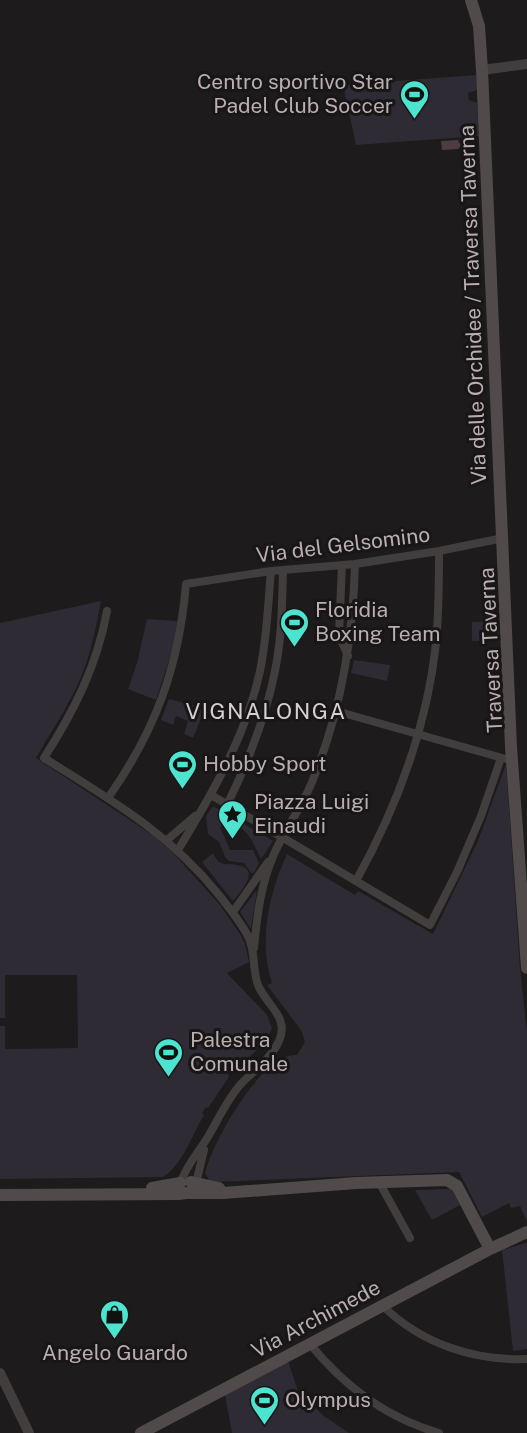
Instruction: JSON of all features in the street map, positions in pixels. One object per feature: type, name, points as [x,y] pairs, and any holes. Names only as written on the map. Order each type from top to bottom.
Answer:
[{"type":"main road","name":"Via delle Orchidee / Traversa Taverna","points":[[471,0],[478,26],[482,70],[503,538],[507,759]]},
{"type":"main road","points":[[507,759],[527,968]]},
{"type":"main road","points":[[187,1185],[203,1194],[379,1182],[447,1180],[454,1183],[490,1249]]},
{"type":"main road","points":[[0,1195],[178,1194],[187,1185]]},
{"type":"main road","points":[[0,1188],[158,1188],[187,1185],[256,1190]]},
{"type":"main road","points":[[510,1240],[527,1232]]},
{"type":"main road","points":[[510,1240],[527,1237]]},
{"type":"main road","name":"Via Archimede","points":[[141,1433],[510,1240]]},
{"type":"street","points":[[482,70],[527,64]]},
{"type":"street","name":"Via del Gelsomino","points":[[108,798],[144,742],[169,681],[183,617],[186,584],[270,571],[355,564],[440,551],[503,538]]},
{"type":"street","points":[[356,881],[392,810],[418,734],[429,689],[435,644],[440,551]]},
{"type":"street","points":[[232,912],[273,855],[302,806],[312,783],[336,711],[348,657],[355,564]]},
{"type":"street","points":[[342,565],[339,635],[348,657]]},
{"type":"street","points":[[227,805],[261,722],[275,671],[282,617],[283,570]]},
{"type":"street","points":[[178,849],[211,795],[246,716],[260,672],[270,571]]},
{"type":"street","points":[[107,611],[96,658],[84,688],[70,717],[44,758],[108,798],[178,849],[204,877],[243,926],[254,951]]},
{"type":"street","points":[[264,641],[279,644]]},
{"type":"street","points":[[211,795],[430,925],[458,872],[507,759],[336,711]]},
{"type":"street","points":[[246,716],[261,722]]},
{"type":"street","points":[[167,840],[202,810]]},
{"type":"street","points":[[187,1185],[209,1136],[232,1096],[272,1053],[283,1028],[281,1019],[258,984],[254,951],[260,899],[273,855]]},
{"type":"street","points":[[187,1185],[199,1170],[209,1136]]},
{"type":"street","points":[[379,1182],[410,1238]]},
{"type":"street","points":[[383,1306],[415,1331],[446,1347],[495,1359],[527,1359]]},
{"type":"street","points":[[310,1344],[345,1381],[372,1402],[402,1419],[439,1433]]},
{"type":"street","points":[[0,1373],[5,1394],[29,1433]]},
{"type":"shaded area","name":"Centro sportivo Star Padel Club Soccer","points":[[476,75],[477,90],[468,93],[469,100],[477,103],[479,136],[356,145],[343,85]]},
{"type":"shaded area","points":[[458,140],[461,146],[458,149],[442,150],[441,141]]},
{"type":"shaded area","points":[[101,601],[81,677],[36,758],[155,837],[174,854],[220,905],[240,934],[249,962],[227,973],[267,1015],[272,1028],[265,1042],[236,1070],[228,1074],[229,1077],[208,1108],[206,1107],[202,1113],[204,1115],[182,1157],[163,1177],[0,1179],[0,1026],[5,1026],[5,1049],[78,1048],[77,975],[5,975],[5,1018],[0,1018],[0,623]]},
{"type":"shaded area","points":[[147,619],[178,621],[174,645],[156,700],[128,689],[137,663]]},
{"type":"shaded area","points":[[498,621],[499,640],[472,641],[472,622]]},
{"type":"shaded area","points":[[354,660],[390,665],[387,681],[351,673]]},
{"type":"shaded area","points":[[169,699],[205,708],[193,738],[184,734],[188,721],[176,716],[173,725],[161,720]]},
{"type":"shaded area","points":[[506,764],[520,968],[527,1032],[527,1222],[520,1206],[511,1208],[509,1203],[482,1217],[459,1172],[214,1182],[209,1180],[205,1173],[217,1141],[240,1102],[269,1068],[283,1058],[297,1055],[305,1042],[301,1030],[267,985],[272,983],[266,951],[268,918],[275,885],[287,854],[355,895],[358,891],[433,934],[478,841]]},
{"type":"shaded area","points":[[213,806],[273,841],[261,859],[251,839],[242,828],[229,825],[220,827],[230,850],[253,850],[259,863],[254,873],[251,873],[244,863],[229,861],[219,842],[208,834],[206,816]]},
{"type":"shaded area","points":[[213,853],[220,863],[244,867],[248,871],[247,881],[233,901],[202,862]]},
{"type":"shaded area","points":[[257,890],[251,929],[240,912]]},
{"type":"shaded area","points":[[452,1189],[460,1205],[432,1220],[415,1190]]},
{"type":"shaded area","points":[[527,1243],[527,1349],[513,1351],[502,1250]]},
{"type":"shaded area","points":[[288,1361],[298,1391],[324,1416],[349,1433],[232,1433],[225,1395]]},
{"type":"place","name":"Centro sportivo Star Padel Club Soccer","points":[[414,120]]},
{"type":"place","name":"Floridia Boxing Team","points":[[294,648]]},
{"type":"place","name":"Hobby Sport","points":[[182,790]]},
{"type":"place","name":"Piazza Luigi Einaudi","points":[[233,840]]},
{"type":"place","name":"Palestra Comunale","points":[[169,1078]]},
{"type":"place","name":"Angelo Guardo","points":[[115,1340]]},
{"type":"place","name":"Olympus","points":[[264,1426]]},
{"type":"district","name":"VIGNALONGA","points":[[266,711]]}]
